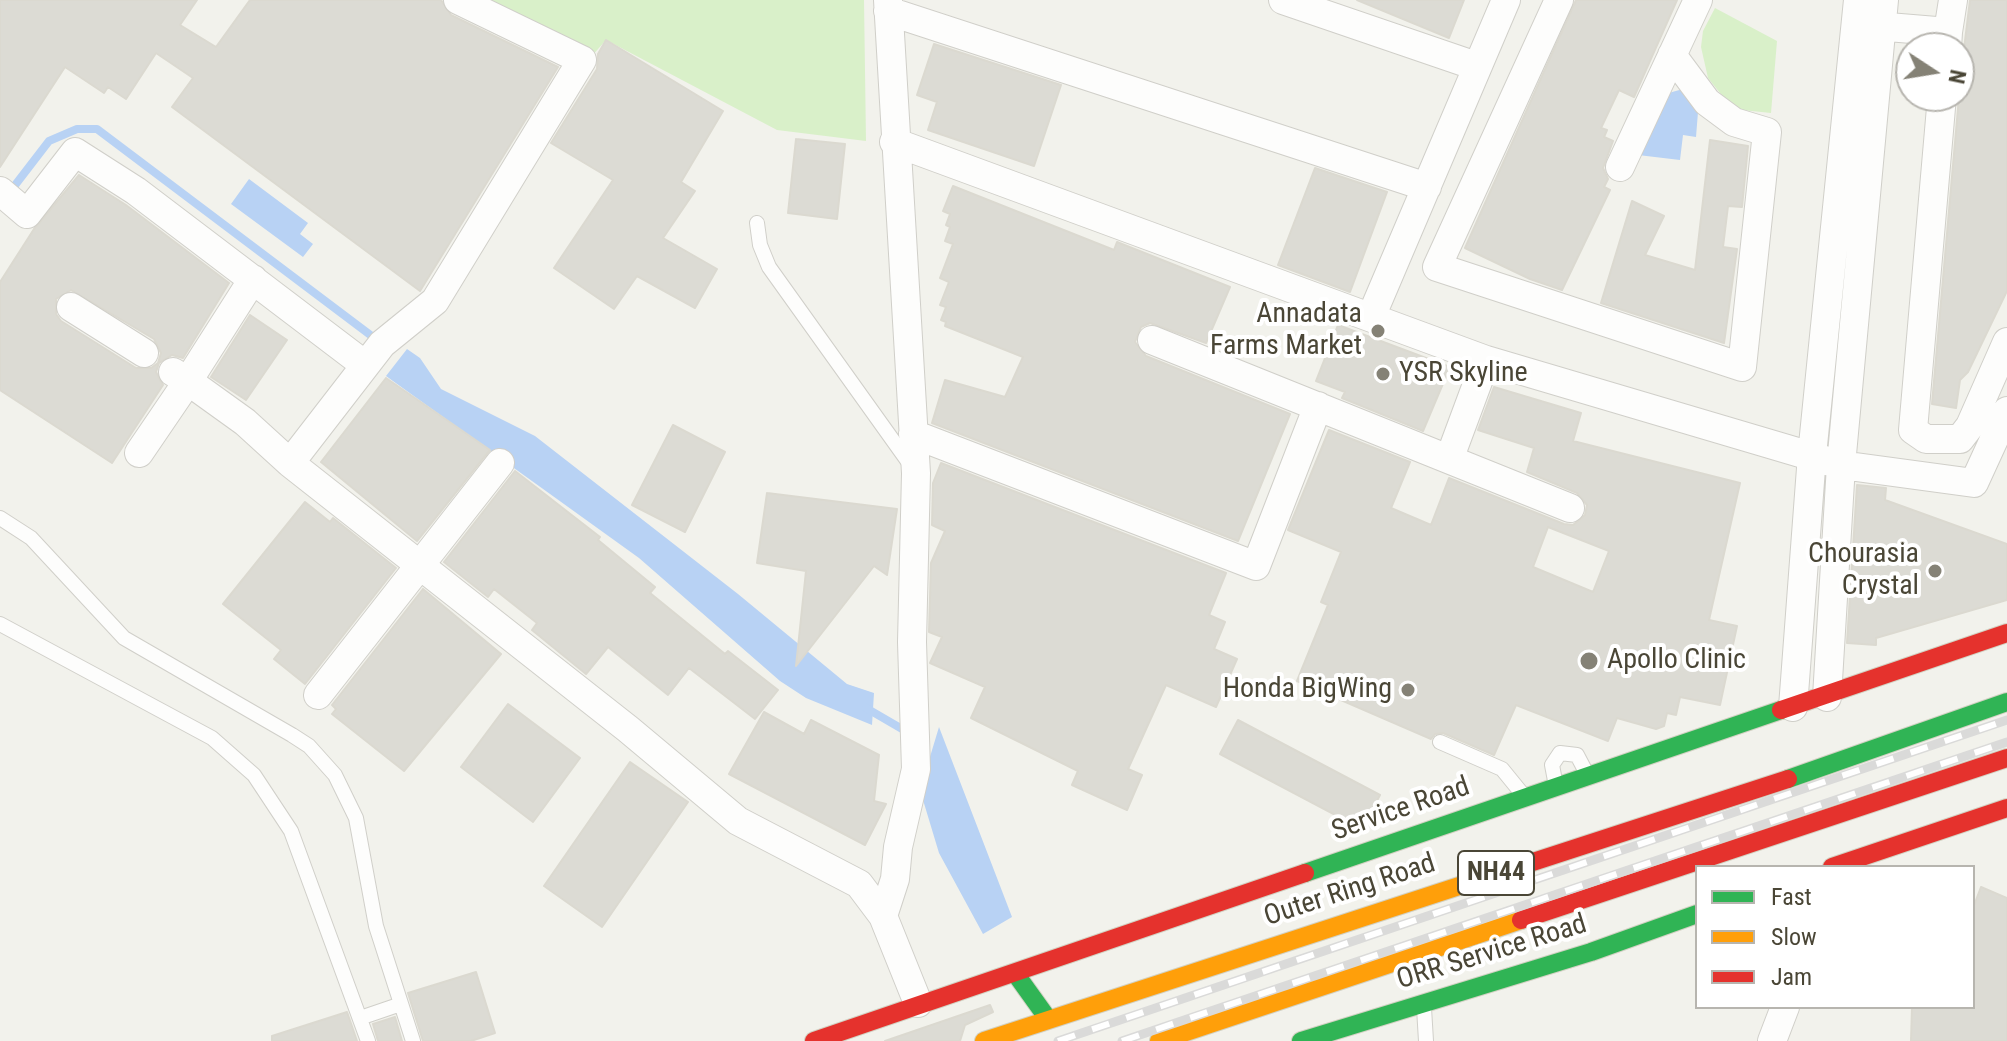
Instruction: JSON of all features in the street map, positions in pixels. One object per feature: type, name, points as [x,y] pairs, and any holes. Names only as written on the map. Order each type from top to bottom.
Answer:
[{"type":"main road","name":"Service Road","points":[[814,1041],[2007,633]]},
{"type":"main road","name":"Outer Ring Road","points":[[984,1041],[1824,767],[2007,702]]},
{"type":"main road","name":"NH44","points":[[1159,1041],[2007,758]]},
{"type":"main road","points":[[1838,865],[2007,808]]},
{"type":"main road","name":"ORR Service Road","points":[[1301,1041],[1591,952],[1695,915]]},
{"type":"main road","points":[[1015,973],[1048,1019]]},
{"type":"street","points":[[290,463],[373,355],[435,301],[582,60],[458,0]]},
{"type":"street","points":[[1283,0],[1476,66]]},
{"type":"street","points":[[1371,317],[1506,0]]},
{"type":"street","points":[[1559,0],[1437,267],[1742,367],[1767,132],[1734,122],[1707,102],[1672,55]]},
{"type":"street","points":[[1620,167],[1698,0]]},
{"type":"street","points":[[1948,32],[1953,0]]},
{"type":"street","points":[[883,916],[895,879],[898,847],[916,769],[912,642],[916,473],[888,5],[1427,187]]},
{"type":"street","points":[[1870,13],[1924,32]]},
{"type":"street","points":[[1793,707],[1812,455],[1870,13]]},
{"type":"street","points":[[1827,697],[1870,13]]},
{"type":"street","points":[[1941,112],[1913,430],[1926,439],[1960,439],[1970,426],[2007,342]]},
{"type":"street","points":[[894,142],[1486,360],[1841,465],[1974,483],[2007,411]]},
{"type":"street","points":[[0,191],[27,214],[75,152],[136,191],[253,279],[373,355]]},
{"type":"street","points":[[139,453],[180,376],[253,279]]},
{"type":"street","points":[[71,307],[144,353]]},
{"type":"street","points":[[1152,340],[1450,457],[1570,508]]},
{"type":"street","points":[[1450,457],[1486,360]]},
{"type":"street","points":[[180,376],[245,422],[290,463],[421,564],[738,821],[859,884],[883,916],[918,1003]]},
{"type":"street","points":[[913,434],[1256,566],[1318,406]]},
{"type":"street","points":[[318,695],[500,463]]},
{"type":"street","points":[[1772,1041],[1784,1009]]},
{"type":"lane","points":[[757,223],[760,245],[769,267],[916,473]]},
{"type":"lane","points":[[0,518],[31,538],[114,629],[135,647],[292,735],[329,767],[348,796],[356,818],[370,900],[413,1041]]},
{"type":"lane","points":[[0,624],[188,724],[223,747],[254,775],[291,831],[368,1041]]},
{"type":"lane","points":[[1440,742],[1502,769],[1524,796]]},
{"type":"lane","points":[[1556,787],[1552,765],[1563,752],[1580,758],[1587,776]]},
{"type":"lane","points":[[360,1018],[401,1004]]},
{"type":"lane","points":[[1424,1004],[1426,1041]]},
{"type":"green space","points":[[467,0],[864,0],[866,141],[777,130],[606,40],[591,57]]},
{"type":"green space","points":[[1715,8],[1777,41],[1771,113],[1742,110],[1728,103],[1708,78],[1701,47],[1703,31]]},
{"type":"water","points":[[1683,89],[1698,112],[1696,137],[1683,135],[1680,160],[1638,155],[1665,94]]},
{"type":"water","points":[[249,179],[308,223],[300,234],[313,244],[303,257],[231,204]]},
{"type":"water","points":[[407,349],[420,358],[441,389],[535,436],[738,594],[847,684],[874,693],[872,725],[806,698],[780,681],[639,558],[386,376]]},
{"type":"water","points":[[939,727],[1012,917],[983,934],[939,853],[920,790]]},
{"type":"building","points":[[0,0],[197,0],[180,25],[216,47],[250,0],[441,0],[451,15],[558,67],[420,291],[172,107],[193,78],[156,53],[126,99],[108,87],[104,93],[65,67],[0,167]]},
{"type":"building","points":[[1357,0],[1464,0],[1449,38]]},
{"type":"building","points":[[1576,0],[1677,0],[1634,97],[1619,90],[1601,128],[1607,130],[1604,137],[1613,141],[1603,168],[1608,179],[1604,187],[1610,190],[1562,290],[1530,279],[1465,248]]},
{"type":"building","points":[[1970,0],[2007,0],[2007,291],[1968,372],[1960,380],[1956,408],[1932,404],[1958,112],[1975,112],[1975,32],[1966,32]]},
{"type":"building","points":[[606,40],[723,111],[681,182],[695,191],[663,238],[717,269],[695,308],[637,276],[614,309],[554,268],[613,180],[551,143],[597,69],[598,54]]},
{"type":"building","points":[[934,44],[1061,85],[1034,166],[928,130],[937,102],[917,95]]},
{"type":"building","points":[[796,139],[845,144],[837,219],[788,213]]},
{"type":"building","points":[[1710,140],[1748,146],[1742,207],[1728,206],[1723,247],[1737,249],[1724,343],[1601,303],[1632,201],[1664,216],[1645,255],[1695,270]]},
{"type":"building","points":[[1315,168],[1387,192],[1350,292],[1278,265]]},
{"type":"building","points":[[79,175],[126,205],[229,283],[183,358],[172,355],[159,363],[156,372],[163,385],[112,463],[0,390],[0,282],[34,229]],"holes":[[[71,290],[154,339],[161,353],[158,363],[151,368],[136,368],[61,321],[56,314],[56,299]]]},
{"type":"building","points":[[953,186],[1114,250],[1117,242],[1230,287],[1206,343],[1150,323],[1141,327],[1135,342],[1146,356],[1290,414],[1238,541],[932,423],[945,380],[1005,397],[1023,357],[945,326],[946,322],[941,320],[946,307],[940,305],[949,282],[940,278],[953,244],[945,241],[950,214],[943,211]]},
{"type":"building","points":[[250,315],[287,340],[246,400],[211,377]]},
{"type":"building","name":"YSR Skyline","points":[[1338,325],[1450,367],[1423,431],[1342,398],[1345,392],[1316,381]]},
{"type":"building","points":[[386,378],[490,450],[417,541],[321,462]]},
{"type":"building","points":[[1494,387],[1581,413],[1573,441],[1740,483],[1709,620],[1737,626],[1720,705],[1680,697],[1676,715],[1667,713],[1664,726],[1656,729],[1617,718],[1608,741],[1516,705],[1494,755],[1443,733],[1435,734],[1431,739],[1297,681],[1328,605],[1321,602],[1341,552],[1288,530],[1329,430],[1410,462],[1391,508],[1431,525],[1449,478],[1564,524],[1573,525],[1585,515],[1587,505],[1577,493],[1527,472],[1534,448],[1478,430]],"holes":[[[1548,527],[1609,551],[1593,592],[1533,567]]]},
{"type":"building","points":[[673,425],[725,452],[685,532],[632,505]]},
{"type":"building","points":[[941,463],[1226,573],[1209,615],[1225,622],[1214,649],[1237,659],[1216,707],[1166,685],[1128,769],[1142,775],[1127,810],[1072,785],[1078,771],[971,718],[985,687],[930,663],[942,637],[929,632],[931,563],[945,531],[932,525],[933,483]]},
{"type":"building","points":[[515,471],[600,537],[598,540],[655,587],[650,593],[725,654],[728,651],[778,690],[755,719],[689,668],[668,695],[608,647],[586,674],[532,630],[537,623],[494,589],[488,597],[444,562]]},
{"type":"building","points":[[1857,485],[1886,488],[1885,500],[2007,544],[2007,600],[1876,638],[1876,645],[1847,643]]},
{"type":"building","points":[[767,493],[897,509],[887,575],[874,566],[796,666],[806,571],[757,563]]},
{"type":"building","points":[[305,502],[330,522],[333,518],[396,568],[305,684],[274,659],[281,650],[223,604]]},
{"type":"building","points":[[423,589],[501,654],[404,771],[332,714],[336,709],[332,705]]},
{"type":"building","points":[[508,704],[580,758],[533,822],[461,767]]},
{"type":"building","points":[[764,712],[804,734],[811,720],[879,755],[874,801],[886,804],[865,845],[729,774]]},
{"type":"building","points":[[1238,720],[1380,795],[1362,829],[1220,754]]},
{"type":"building","points":[[630,762],[688,802],[602,927],[544,886]]},
{"type":"building","points":[[1981,887],[2007,898],[2007,1041],[1911,1041],[1912,1009],[1975,1009],[1975,903]]},
{"type":"building","points":[[476,972],[495,1033],[471,1041],[423,1041],[408,993]]},
{"type":"building","points":[[990,1005],[993,1012],[965,1025],[960,1041],[885,1041]]},
{"type":"building","points":[[347,1012],[357,1041],[272,1041],[272,1036]]},
{"type":"building","points":[[395,1017],[402,1041],[378,1041],[373,1024]]},
{"type":"waterway","points":[[9,193],[49,141],[77,129],[97,129],[377,340]]},
{"type":"waterway","points":[[866,708],[909,733]]},
{"type":"railway","points":[[1058,1041],[2007,720]]},
{"type":"railway","points":[[1122,1041],[2007,742]]},
{"type":"traffic: fast","points":[[1788,779],[2007,702]]},
{"type":"traffic: fast","points":[[1305,873],[1781,710]]},
{"type":"traffic: fast","points":[[1301,1041],[1591,952],[1695,915]]},
{"type":"traffic: fast","points":[[1015,973],[1048,1019]]},
{"type":"traffic: slow","points":[[984,1041],[1499,873]]},
{"type":"traffic: slow","points":[[1159,1041],[1521,920]]},
{"type":"traffic: jam","points":[[1781,710],[2007,633]]},
{"type":"traffic: jam","points":[[1521,920],[2007,758]]},
{"type":"traffic: jam","points":[[1499,873],[1788,779]]},
{"type":"traffic: jam","points":[[1838,865],[2007,808]]},
{"type":"traffic: jam","points":[[814,1041],[1305,873]]},
{"type":"place","name":"Annadata Farms Market","points":[[1378,331]]},
{"type":"place","name":"YSR Skyline","points":[[1383,374]]},
{"type":"place","name":"Chourasia Crystal","points":[[1935,571]]},
{"type":"place","name":"Apollo Clinic","points":[[1589,661]]},
{"type":"place","name":"Honda BigWing","points":[[1408,690]]}]
